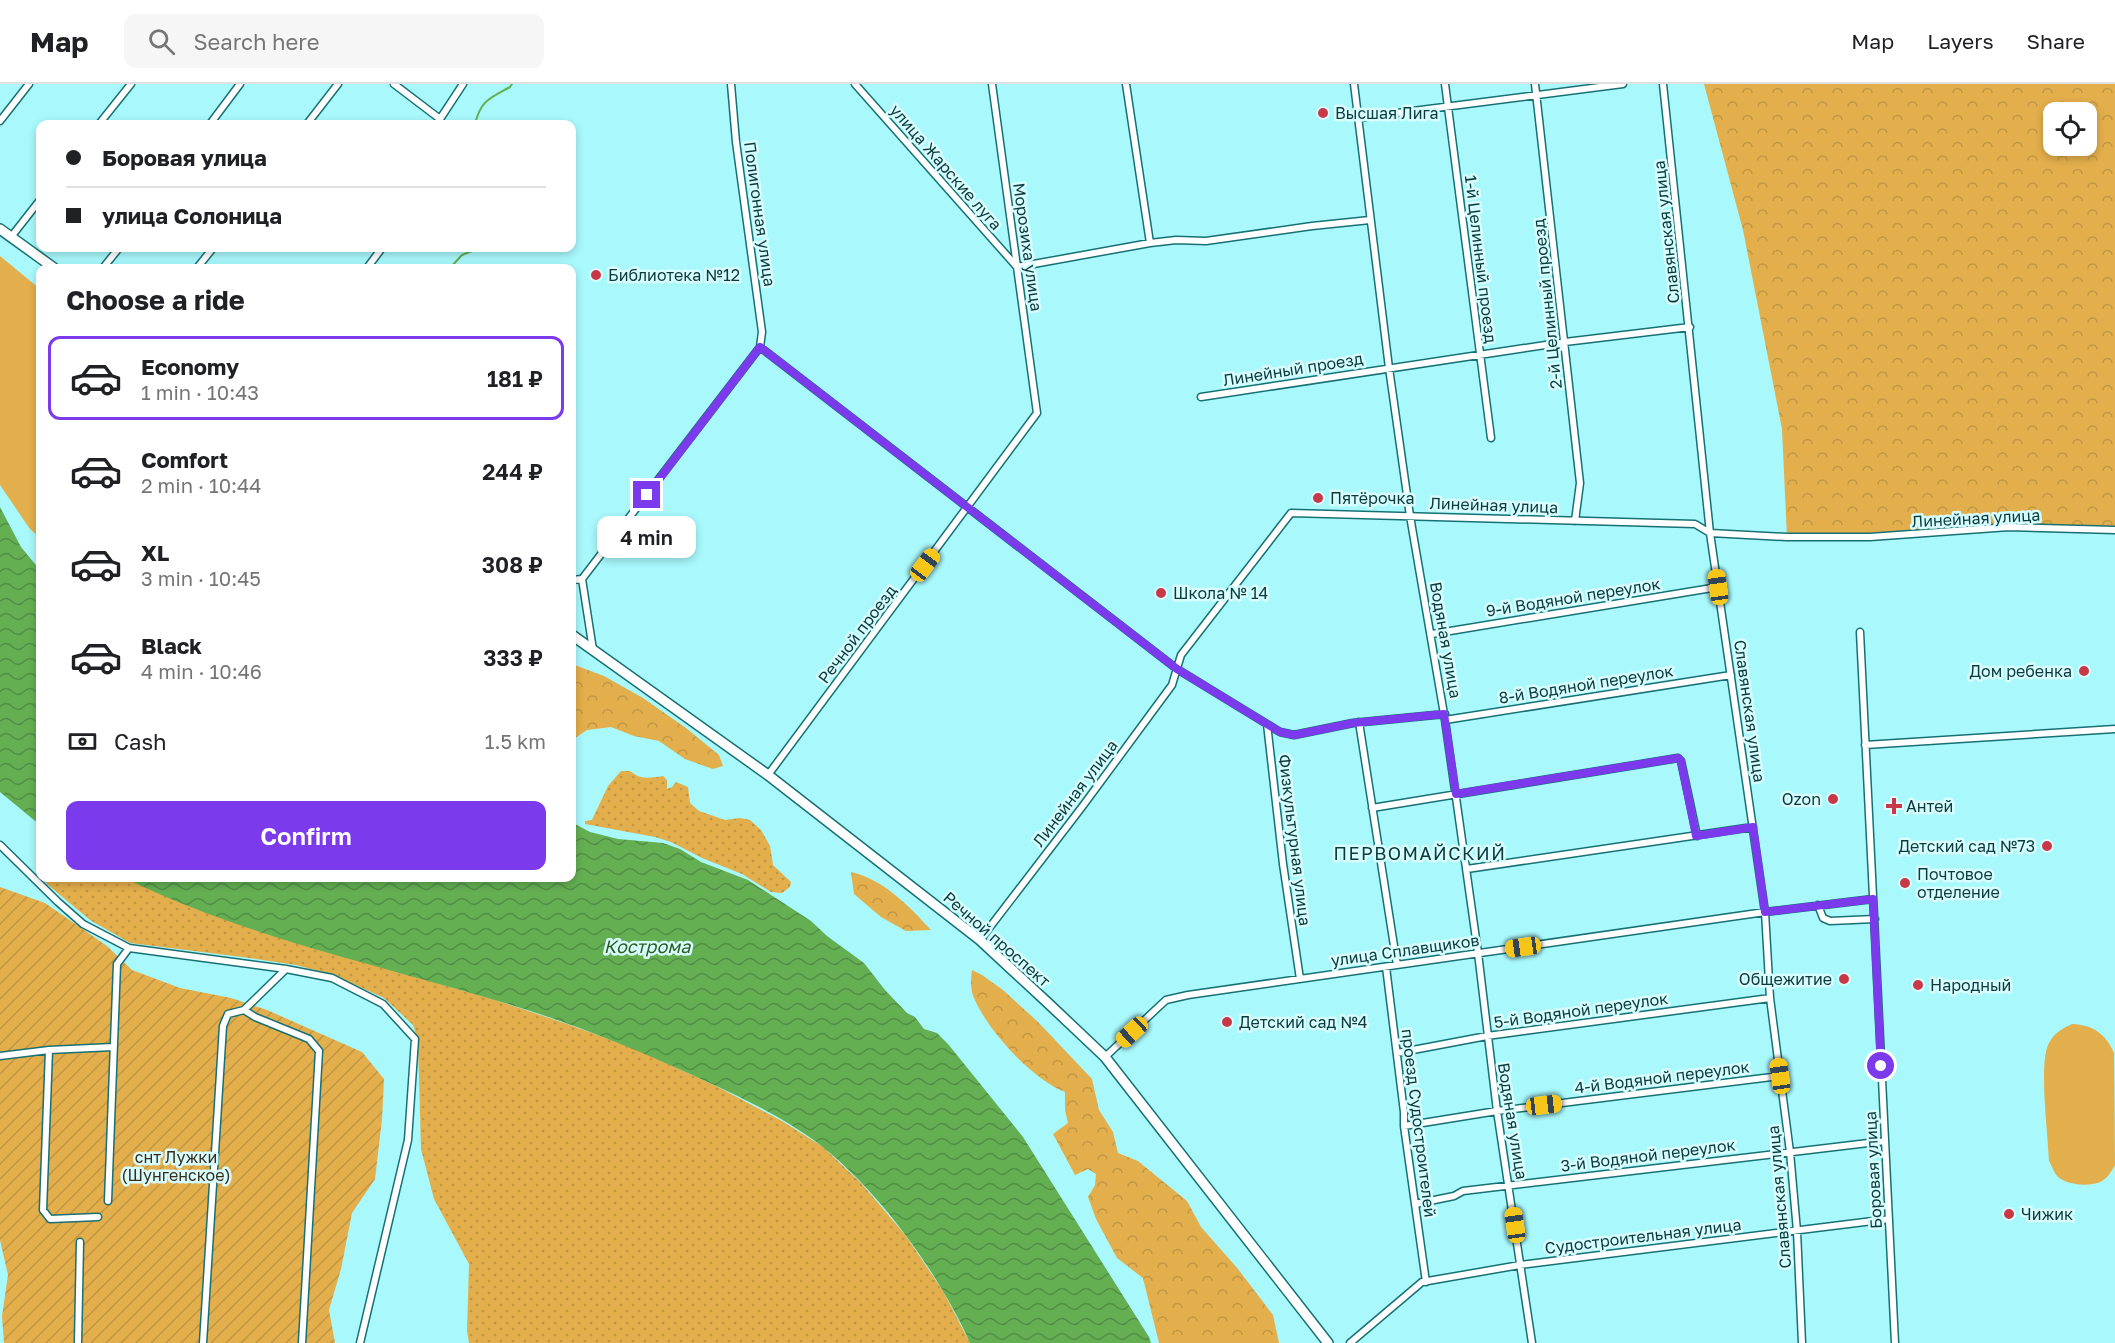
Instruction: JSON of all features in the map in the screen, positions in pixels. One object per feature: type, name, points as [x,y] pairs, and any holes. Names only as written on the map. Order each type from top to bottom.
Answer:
[{"type":"street","points":[[0,121],[29,84]]},
{"type":"street","points":[[102,120],[131,84]]},
{"type":"street","points":[[213,120],[240,84]]},
{"type":"street","points":[[310,120],[338,84]]},
{"type":"street","points":[[394,84],[438,120]]},
{"type":"street","points":[[441,120],[463,84]]},
{"type":"street","name":"Полигонная улица","points":[[731,84],[736,142],[762,332],[760,347]]},
{"type":"street","name":"улица Жарские луга","points":[[855,84],[1017,267]]},
{"type":"street","name":"Морозиха улица","points":[[992,84],[1037,413]]},
{"type":"street","points":[[1126,84],[1150,243]]},
{"type":"street","name":"Водяная улица","points":[[1354,84],[1389,368],[1410,516],[1445,717],[1479,953],[1497,1111],[1532,1343]]},
{"type":"street","name":"1-й Целинный проезд","points":[[1445,84],[1491,438]]},
{"type":"street","name":"2-й Целинный проезд","points":[[1535,84],[1580,483],[1575,521]]},
{"type":"street","points":[[1358,118],[1623,84]]},
{"type":"street","name":"Славянская улица","points":[[1663,84],[1710,533],[1765,912],[1770,998],[1790,1152],[1797,1231],[1802,1343]]},
{"type":"street","points":[[11,237],[36,205]]},
{"type":"street","points":[[1017,267],[1150,243],[1176,240],[1206,241],[1312,225],[1370,220]]},
{"type":"street","points":[[0,229],[48,264]]},
{"type":"street","points":[[106,264],[116,252]]},
{"type":"street","points":[[200,264],[210,252]]},
{"type":"street","name":"Линейный проезд","points":[[1201,397],[1565,342],[1690,327]]},
{"type":"street","points":[[593,650],[582,579],[760,347],[1177,669],[1267,724]]},
{"type":"street","name":"Речной проезд","points":[[768,775],[1037,413]]},
{"type":"street","name":"Линейная улица","points":[[980,940],[1172,685],[1181,656],[1291,513],[1695,524],[1710,533],[1787,537],[1870,537],[2008,527],[2115,530]]},
{"type":"street","points":[[576,580],[582,579]]},
{"type":"street","name":"9-й Водяной переулок","points":[[1432,634],[1718,587]]},
{"type":"street","name":"Боровая улица","points":[[1860,632],[1895,1343]]},
{"type":"street","name":"Речной проспект","points":[[576,638],[768,775],[980,940],[1105,1057],[1328,1343]]},
{"type":"street","name":"8-й Водяной переулок","points":[[1267,724],[1280,732],[1294,735],[1359,722],[1445,717],[1731,675]]},
{"type":"street","points":[[1359,722],[1396,965]]},
{"type":"street","name":"Физкультурная улица","points":[[1267,724],[1283,864],[1300,979]]},
{"type":"street","points":[[1865,745],[2115,729]]},
{"type":"street","points":[[1372,808],[1678,758],[1681,761],[1696,836]]},
{"type":"street","points":[[1467,869],[1753,827]]},
{"type":"street","points":[[0,844],[36,880]]},
{"type":"street","points":[[38,882],[83,924],[129,948],[286,969],[332,978],[383,1004],[415,1039],[408,1140],[360,1343]]},
{"type":"street","name":"улица Сплавщиков","points":[[1105,1057],[1166,1000],[1188,995],[1765,912],[1873,899]]},
{"type":"street","points":[[1818,905],[1822,918],[1830,921],[1875,919]]},
{"type":"street","points":[[108,1201],[112,1047],[117,964],[129,948]]},
{"type":"street","name":"проезд Судостроителей","points":[[1386,967],[1404,1126],[1426,1282]]},
{"type":"street","points":[[203,1343],[223,1026],[228,1014],[244,1010],[286,969]]},
{"type":"street","name":"5-й Водяной переулок","points":[[1397,1053],[1487,1036],[1770,998]]},
{"type":"street","points":[[244,1010],[255,1017],[309,1039],[319,1051],[302,1343]]},
{"type":"street","points":[[0,1056],[49,1050],[112,1047]]},
{"type":"street","points":[[49,1050],[44,1210],[50,1219],[98,1217]]},
{"type":"street","name":"4-й Водяной переулок","points":[[1404,1126],[1497,1111],[1780,1076]]},
{"type":"street","name":"3-й Водяной переулок","points":[[1415,1204],[1454,1196],[1463,1191],[1885,1141]]},
{"type":"street","name":"Судостроительная улица","points":[[1350,1343],[1422,1282],[1520,1264],[1889,1219]]},
{"type":"street","points":[[78,1343],[80,1242]]},
{"type":"green space","points":[[1704,84],[2115,84],[2115,530],[2009,527],[1870,537],[1787,537],[1782,429],[1743,230]]},
{"type":"green space","points":[[0,256],[36,286],[36,534],[0,485]]},
{"type":"green space","points":[[576,666],[604,676],[643,698],[686,728],[719,755],[723,766],[713,769],[685,759],[659,741],[634,736],[611,727],[587,730],[576,737]]},
{"type":"green space","points":[[621,771],[630,771],[645,778],[663,776],[667,780],[667,789],[676,782],[688,787],[690,803],[699,811],[725,820],[740,818],[750,820],[761,830],[770,846],[773,865],[791,882],[790,887],[782,893],[771,892],[742,874],[702,858],[671,842],[585,824],[585,821],[592,820],[608,786]]},
{"type":"green space","points":[[851,872],[885,887],[931,930],[906,931],[881,917],[854,894]]},
{"type":"green space","points":[[45,882],[135,882],[231,921],[315,948],[492,999],[567,1024],[636,1049],[716,1086],[782,1121],[823,1147],[861,1183],[906,1236],[943,1291],[970,1343],[469,1343],[467,1331],[469,1264],[434,1199],[421,1149],[418,1042],[413,1025],[384,998],[333,975],[296,965],[130,943],[90,920]]},
{"type":"green space","name":"снт Лужки (Шунгенское)","points":[[0,887],[45,903],[107,946],[132,970],[180,988],[231,998],[267,1010],[362,1052],[384,1079],[375,1179],[352,1213],[341,1269],[329,1310],[335,1343],[4,1343],[2,1316],[8,1275],[0,1240]]},
{"type":"green space","points":[[972,970],[1003,990],[1038,1022],[1092,1079],[1099,1110],[1113,1132],[1118,1153],[1138,1161],[1187,1201],[1201,1227],[1238,1269],[1273,1315],[1279,1343],[1159,1343],[1143,1278],[1117,1258],[1096,1219],[1088,1197],[1095,1185],[1096,1174],[1088,1169],[1075,1175],[1053,1134],[1068,1123],[1065,1092],[1052,1086],[1025,1065],[989,1025],[973,995]]},
{"type":"green space","points":[[2072,1024],[2086,1026],[2098,1032],[2114,1053],[2115,1165],[2105,1179],[2090,1184],[2062,1180],[2049,1161],[2044,1084],[2045,1055],[2052,1038]]},
{"type":"water","points":[[0,507],[21,547],[36,565],[36,822],[0,792]]},
{"type":"water","name":"Кострома","points":[[576,825],[590,832],[618,839],[663,843],[680,849],[701,862],[748,880],[811,921],[827,936],[864,963],[885,990],[907,1013],[915,1017],[924,1029],[937,1033],[948,1044],[1023,1137],[1151,1343],[970,1343],[943,1290],[888,1212],[846,1167],[824,1148],[758,1106],[664,1062],[566,1023],[516,1006],[259,932],[169,898],[134,882],[576,882]]},
{"type":"waterway","points":[[476,120],[483,105],[512,84]]},
{"type":"waterway","points":[[454,264],[462,255],[469,252]]},
{"type":"place","name":"Высшая Лига","points":[[1323,113]]},
{"type":"place","name":"Библиотека №12","points":[[596,275]]},
{"type":"place","name":"Пятёрочка","points":[[1318,498]]},
{"type":"place","name":"Школа № 14","points":[[1161,593]]},
{"type":"place","name":"Дом ребенка","points":[[2084,671]]},
{"type":"place","name":"Ozon","points":[[1833,799]]},
{"type":"place","name":"Антей","points":[[1894,806]]},
{"type":"place","name":"Детский сад №73","points":[[2047,846]]},
{"type":"place","name":"Почтовое отделение","points":[[1905,883]]},
{"type":"place","name":"Общежитие","points":[[1844,979]]},
{"type":"place","name":"Народный","points":[[1918,985]]},
{"type":"place","name":"Детский сад №4","points":[[1227,1022]]},
{"type":"place","name":"Чижик","points":[[2009,1214]]},
{"type":"district","name":"ПЕРВОМАЙСКИЙ","points":[[1420,853]]},
{"type":"route","points":[[647,495],[760,347],[1177,669],[1280,732],[1294,735],[1353,723],[1444,714],[1456,794],[1678,758],[1681,761],[1696,836],[1753,827],[1765,912],[1873,899],[1881,1066]]}]
